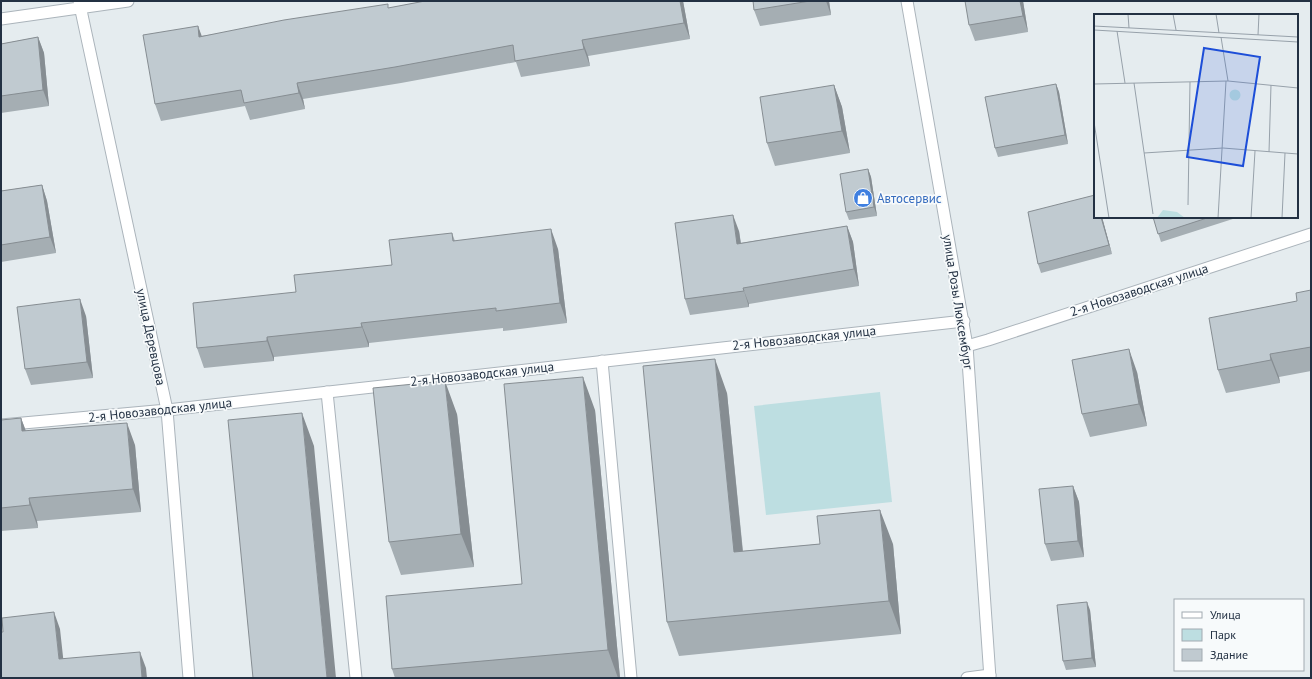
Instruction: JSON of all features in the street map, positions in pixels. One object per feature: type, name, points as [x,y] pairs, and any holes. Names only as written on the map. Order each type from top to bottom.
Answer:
[{"type":"street","points":[[1,19],[80,4],[128,1]]},
{"type":"street","name":"улица Розы Люксембург","points":[[908,1],[968,346],[990,676]]},
{"type":"street","name":"улица Деревцова","points":[[80,4],[167,410],[189,678]]},
{"type":"street","name":"2-я Новозаводская улица","points":[[968,346],[1311,234]]},
{"type":"street","name":"2-я Новозаводская улица","points":[[1,425],[167,410],[964,321]]},
{"type":"street","points":[[602,361],[632,678]]},
{"type":"street","points":[[327,392],[356,678]]},
{"type":"street","points":[[967,678],[990,676]]},
{"type":"green space","points":[[880,392],[892,502],[766,515],[754,406]]},
{"type":"building","points":[[425,1],[680,1],[684,23],[582,40],[584,49],[515,61],[513,45],[395,67],[297,83],[299,93],[244,103],[241,90],[155,104],[143,35],[198,26],[199,37],[284,20],[388,4],[388,8]]},
{"type":"building","points":[[753,1],[810,1],[754,10]]},
{"type":"building","points":[[965,1],[1020,1],[1023,16],[969,25]]},
{"type":"building","points":[[38,37],[43,90],[1,96],[1,44]]},
{"type":"building","points":[[1056,84],[1065,135],[995,148],[985,97]]},
{"type":"building","points":[[834,85],[842,131],[767,143],[760,97]]},
{"type":"building","points":[[868,169],[874,207],[846,212],[840,174]]},
{"type":"building","points":[[42,185],[50,237],[1,245],[1,191]]},
{"type":"building","points":[[1094,195],[1094,218],[1101,218],[1109,245],[1038,264],[1028,212]]},
{"type":"building","points":[[733,215],[737,244],[847,226],[854,269],[743,288],[744,291],[685,299],[675,223]]},
{"type":"building","points":[[1153,218],[1207,218],[1158,234]]},
{"type":"building","points":[[551,229],[560,303],[496,311],[496,308],[361,323],[362,327],[267,337],[267,341],[197,348],[193,303],[296,292],[294,275],[392,265],[389,240],[452,233],[453,241]]},
{"type":"building","points":[[1311,290],[1311,347],[1270,354],[1271,360],[1218,370],[1209,318],[1297,301],[1296,293]]},
{"type":"building","points":[[80,299],[87,362],[25,369],[17,307]]},
{"type":"building","points":[[1129,349],[1139,404],[1082,414],[1072,360]]},
{"type":"building","points":[[715,359],[734,552],[820,544],[817,516],[880,510],[889,601],[667,622],[643,366]]},
{"type":"building","points":[[583,377],[608,650],[392,669],[386,596],[522,584],[504,384]]},
{"type":"building","points":[[445,381],[461,534],[389,542],[373,388]]},
{"type":"building","points":[[302,413],[327,678],[253,678],[228,420]]},
{"type":"building","points":[[21,418],[22,431],[127,423],[133,489],[29,498],[30,505],[1,508],[1,420]]},
{"type":"building","points":[[1073,486],[1078,541],[1045,544],[1039,489]]},
{"type":"building","points":[[1087,602],[1092,658],[1063,661],[1057,605]]},
{"type":"building","points":[[54,612],[59,659],[140,652],[142,678],[1,678],[1,632],[3,632],[2,618]]},
{"type":"place","name":"Автосервис","points":[[863,198]]}]
